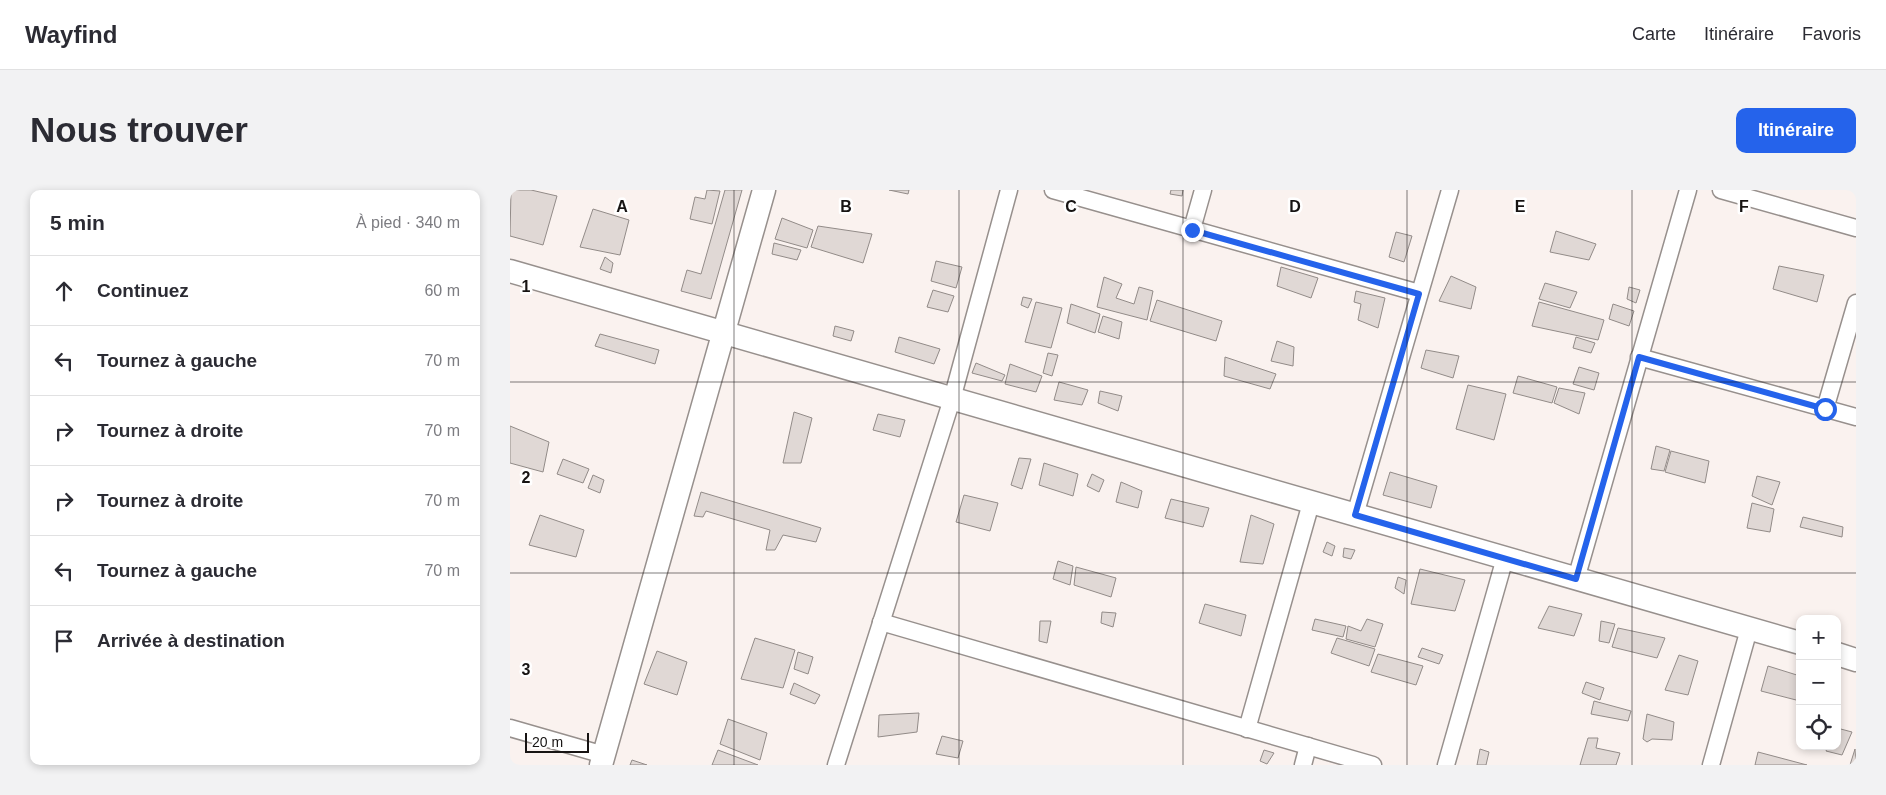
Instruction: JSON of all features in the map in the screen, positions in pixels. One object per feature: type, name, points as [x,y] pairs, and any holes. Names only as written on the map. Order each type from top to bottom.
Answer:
[{"type":"street","points":[[510,728],[602,760],[764,190]]},
{"type":"street","points":[[836,765],[952,399],[1009,190]]},
{"type":"street","points":[[1053,190],[1419,294]]},
{"type":"street","points":[[1192,230],[1203,190]]},
{"type":"street","points":[[1355,515],[1450,190]]},
{"type":"street","points":[[1576,579],[1688,190]]},
{"type":"street","points":[[1722,190],[1856,228]]},
{"type":"street","points":[[510,271],[1796,643]]},
{"type":"street","points":[[1825,409],[1856,303]]},
{"type":"street","points":[[1639,357],[1856,418]]},
{"type":"street","points":[[1247,729],[1311,503]]},
{"type":"street","points":[[1446,765],[1505,558]]},
{"type":"street","points":[[882,622],[1373,765]]},
{"type":"street","points":[[1711,765],[1749,629]]},
{"type":"street","points":[[1841,655],[1856,660]]},
{"type":"street","points":[[1303,765],[1308,746]]},
{"type":"building","points":[[511,190],[531,190],[557,196],[543,245],[510,236]]},
{"type":"building","points":[[707,190],[720,191],[712,224],[690,219],[695,197],[705,199]]},
{"type":"building","points":[[725,190],[742,190],[711,299],[681,291],[687,270],[701,274]]},
{"type":"building","points":[[889,190],[909,190],[908,194]]},
{"type":"building","points":[[1171,190],[1183,190],[1182,196],[1170,194]]},
{"type":"building","points":[[593,209],[629,220],[620,255],[580,247]]},
{"type":"building","points":[[782,218],[813,230],[807,248],[775,239]]},
{"type":"building","points":[[818,226],[872,234],[863,263],[811,247]]},
{"type":"building","points":[[1556,231],[1596,244],[1589,260],[1550,252]]},
{"type":"building","points":[[1396,232],[1412,236],[1404,262],[1389,257]]},
{"type":"building","points":[[774,243],[801,250],[797,260],[772,254]]},
{"type":"building","points":[[605,257],[613,263],[611,273],[600,269]]},
{"type":"building","points":[[936,261],[962,267],[956,288],[931,281]]},
{"type":"building","points":[[1779,266],[1824,275],[1817,302],[1773,289]]},
{"type":"building","points":[[1281,267],[1318,278],[1311,298],[1277,286]]},
{"type":"building","points":[[1451,276],[1476,287],[1471,309],[1439,301]]},
{"type":"building","points":[[1104,277],[1122,284],[1116,298],[1134,304],[1139,287],[1153,291],[1147,320],[1097,307]]},
{"type":"building","points":[[1545,283],[1577,292],[1570,308],[1539,299]]},
{"type":"building","points":[[1629,287],[1640,290],[1636,303],[1627,299]]},
{"type":"building","points":[[933,290],[954,296],[948,312],[927,307]]},
{"type":"building","points":[[1356,291],[1385,298],[1378,328],[1358,320],[1361,304],[1354,302]]},
{"type":"building","points":[[1023,297],[1032,299],[1028,308],[1021,305]]},
{"type":"building","points":[[1157,300],[1222,321],[1216,341],[1150,321]]},
{"type":"building","points":[[1036,302],[1062,308],[1051,348],[1025,342]]},
{"type":"building","points":[[1539,302],[1604,320],[1598,340],[1532,326]]},
{"type":"building","points":[[1071,304],[1100,314],[1095,333],[1067,323]]},
{"type":"building","points":[[1613,304],[1634,311],[1629,326],[1609,319]]},
{"type":"building","points":[[1103,316],[1122,322],[1119,339],[1098,332]]},
{"type":"building","points":[[835,326],[854,331],[851,341],[833,336]]},
{"type":"building","points":[[600,334],[659,350],[655,364],[595,346]]},
{"type":"building","points":[[899,337],[940,349],[934,364],[895,352]]},
{"type":"building","points":[[1576,337],[1595,343],[1591,353],[1573,348]]},
{"type":"building","points":[[1277,341],[1294,347],[1293,366],[1271,361]]},
{"type":"building","points":[[1426,350],[1459,356],[1453,378],[1421,368]]},
{"type":"building","points":[[1048,353],[1058,355],[1052,376],[1043,373]]},
{"type":"building","points":[[1225,357],[1276,374],[1270,389],[1224,376]]},
{"type":"building","points":[[976,363],[1005,375],[1002,381],[972,373]]},
{"type":"building","points":[[1010,364],[1042,376],[1036,392],[1005,384]]},
{"type":"building","points":[[1579,367],[1599,373],[1594,390],[1573,384]]},
{"type":"building","points":[[1518,376],[1557,387],[1552,403],[1513,393]]},
{"type":"building","points":[[1059,382],[1088,390],[1082,405],[1054,400]]},
{"type":"building","points":[[1468,385],[1506,394],[1494,440],[1456,429]]},
{"type":"building","points":[[1559,388],[1585,393],[1579,414],[1554,403]]},
{"type":"building","points":[[1100,391],[1122,396],[1118,411],[1098,403]]},
{"type":"building","points":[[794,412],[812,418],[801,463],[783,463]]},
{"type":"building","points":[[878,414],[905,420],[900,437],[873,430]]},
{"type":"building","points":[[510,426],[549,442],[543,472],[510,463]]},
{"type":"building","points":[[1656,446],[1670,450],[1664,471],[1651,469]]},
{"type":"building","points":[[1671,451],[1709,461],[1705,483],[1665,472]]},
{"type":"building","points":[[1019,458],[1031,459],[1022,489],[1011,485]]},
{"type":"building","points":[[563,459],[589,469],[583,483],[557,474]]},
{"type":"building","points":[[1044,463],[1078,474],[1073,496],[1039,485]]},
{"type":"building","points":[[1390,472],[1437,486],[1431,508],[1383,495]]},
{"type":"building","points":[[1092,474],[1104,480],[1099,492],[1087,486]]},
{"type":"building","points":[[593,475],[604,480],[600,493],[588,488]]},
{"type":"building","points":[[1757,476],[1780,482],[1772,505],[1752,496]]},
{"type":"building","points":[[1121,482],[1142,491],[1138,508],[1116,502]]},
{"type":"building","points":[[701,492],[821,528],[816,542],[783,535],[775,550],[766,550],[770,530],[706,511],[703,517],[694,516]]},
{"type":"building","points":[[964,495],[998,503],[990,531],[956,522]]},
{"type":"building","points":[[1171,499],[1209,508],[1203,527],[1165,518]]},
{"type":"building","points":[[1752,503],[1774,509],[1770,532],[1747,528]]},
{"type":"building","points":[[540,515],[584,530],[576,557],[529,545]]},
{"type":"building","points":[[1251,515],[1274,524],[1263,564],[1240,562]]},
{"type":"building","points":[[1803,517],[1843,527],[1842,537],[1800,527]]},
{"type":"building","points":[[1327,542],[1335,546],[1332,556],[1323,552]]},
{"type":"building","points":[[1344,548],[1355,550],[1351,559],[1343,557]]},
{"type":"building","points":[[1058,561],[1073,566],[1070,585],[1053,579]]},
{"type":"building","points":[[1076,567],[1116,578],[1111,597],[1074,585]]},
{"type":"building","points":[[1420,569],[1465,580],[1455,611],[1411,604]]},
{"type":"building","points":[[1398,577],[1406,580],[1404,594],[1395,588]]},
{"type":"building","points":[[1205,604],[1246,615],[1241,636],[1199,623]]},
{"type":"building","points":[[1549,606],[1582,614],[1574,636],[1538,628]]},
{"type":"building","points":[[1102,612],[1116,613],[1113,627],[1101,623]]},
{"type":"building","points":[[1315,619],[1346,626],[1343,637],[1312,630]]},
{"type":"building","points":[[1367,619],[1383,624],[1375,647],[1346,639],[1348,626],[1361,631]]},
{"type":"building","points":[[1040,621],[1051,621],[1047,643],[1039,641]]},
{"type":"building","points":[[1601,621],[1615,624],[1609,643],[1599,641]]},
{"type":"building","points":[[1618,628],[1665,638],[1657,658],[1612,647]]},
{"type":"building","points":[[755,638],[795,650],[783,688],[741,679]]},
{"type":"building","points":[[1337,638],[1375,649],[1369,666],[1331,653]]},
{"type":"building","points":[[1422,648],[1443,655],[1439,664],[1418,657]]},
{"type":"building","points":[[657,651],[687,662],[677,695],[644,684]]},
{"type":"building","points":[[798,652],[813,657],[808,674],[794,669]]},
{"type":"building","points":[[1378,654],[1423,666],[1416,685],[1371,672]]},
{"type":"building","points":[[1679,655],[1698,661],[1688,695],[1665,690]]},
{"type":"building","points":[[1768,666],[1796,675],[1796,700],[1761,691]]},
{"type":"building","points":[[1586,682],[1604,688],[1600,700],[1582,693]]},
{"type":"building","points":[[794,683],[820,695],[815,704],[790,694]]},
{"type":"building","points":[[1594,701],[1631,711],[1628,721],[1591,714]]},
{"type":"building","points":[[919,713],[917,732],[878,737],[879,715]]},
{"type":"building","points":[[1647,714],[1674,722],[1672,740],[1652,739],[1647,742],[1643,739]]},
{"type":"building","points":[[728,719],[767,733],[760,760],[720,744]]},
{"type":"building","points":[[1841,729],[1852,732],[1842,755],[1826,751],[1841,750]]},
{"type":"building","points":[[942,736],[963,741],[958,758],[936,754]]},
{"type":"building","points":[[1588,738],[1598,738],[1596,748],[1620,753],[1616,765],[1580,765]]},
{"type":"building","points":[[1480,749],[1489,752],[1486,765],[1477,765]]},
{"type":"building","points":[[1855,749],[1856,765],[1850,765]]},
{"type":"building","points":[[718,750],[758,765],[712,765]]},
{"type":"building","points":[[1264,750],[1274,753],[1267,764],[1260,761]]},
{"type":"building","points":[[1758,752],[1807,765],[1755,765]]},
{"type":"building","points":[[632,760],[647,765],[630,765]]},
{"type":"route","points":[[1192,230],[1419,294],[1355,515],[1576,579],[1639,357],[1825,409]]}]
